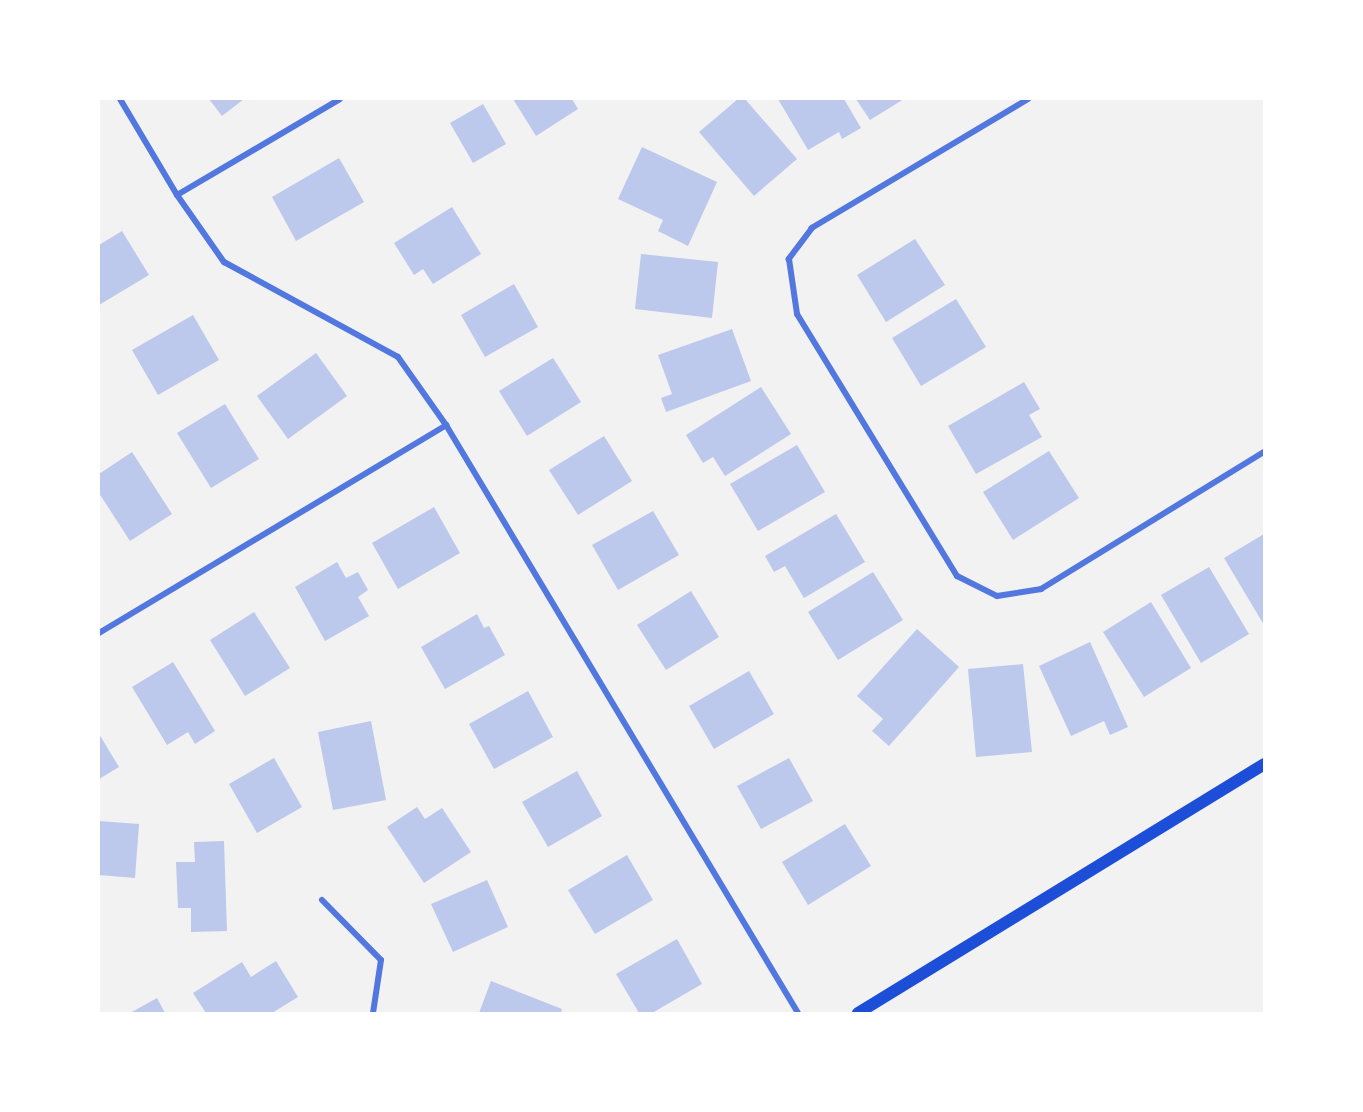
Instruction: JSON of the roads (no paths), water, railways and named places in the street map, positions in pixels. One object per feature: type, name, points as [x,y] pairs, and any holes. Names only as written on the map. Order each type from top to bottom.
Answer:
[{"type":"main road","points":[[858,1013],[1264,764]]},
{"type":"street","points":[[120,99],[177,195],[224,262],[398,357],[446,425],[798,1013]]},
{"type":"street","points":[[177,195],[340,99]]},
{"type":"street","points":[[1028,99],[812,228],[789,259],[797,314],[957,576],[997,596],[1041,589],[1264,452]]},
{"type":"street","points":[[99,633],[446,425]]},
{"type":"street","points":[[322,900],[381,960],[373,1013]]}]
